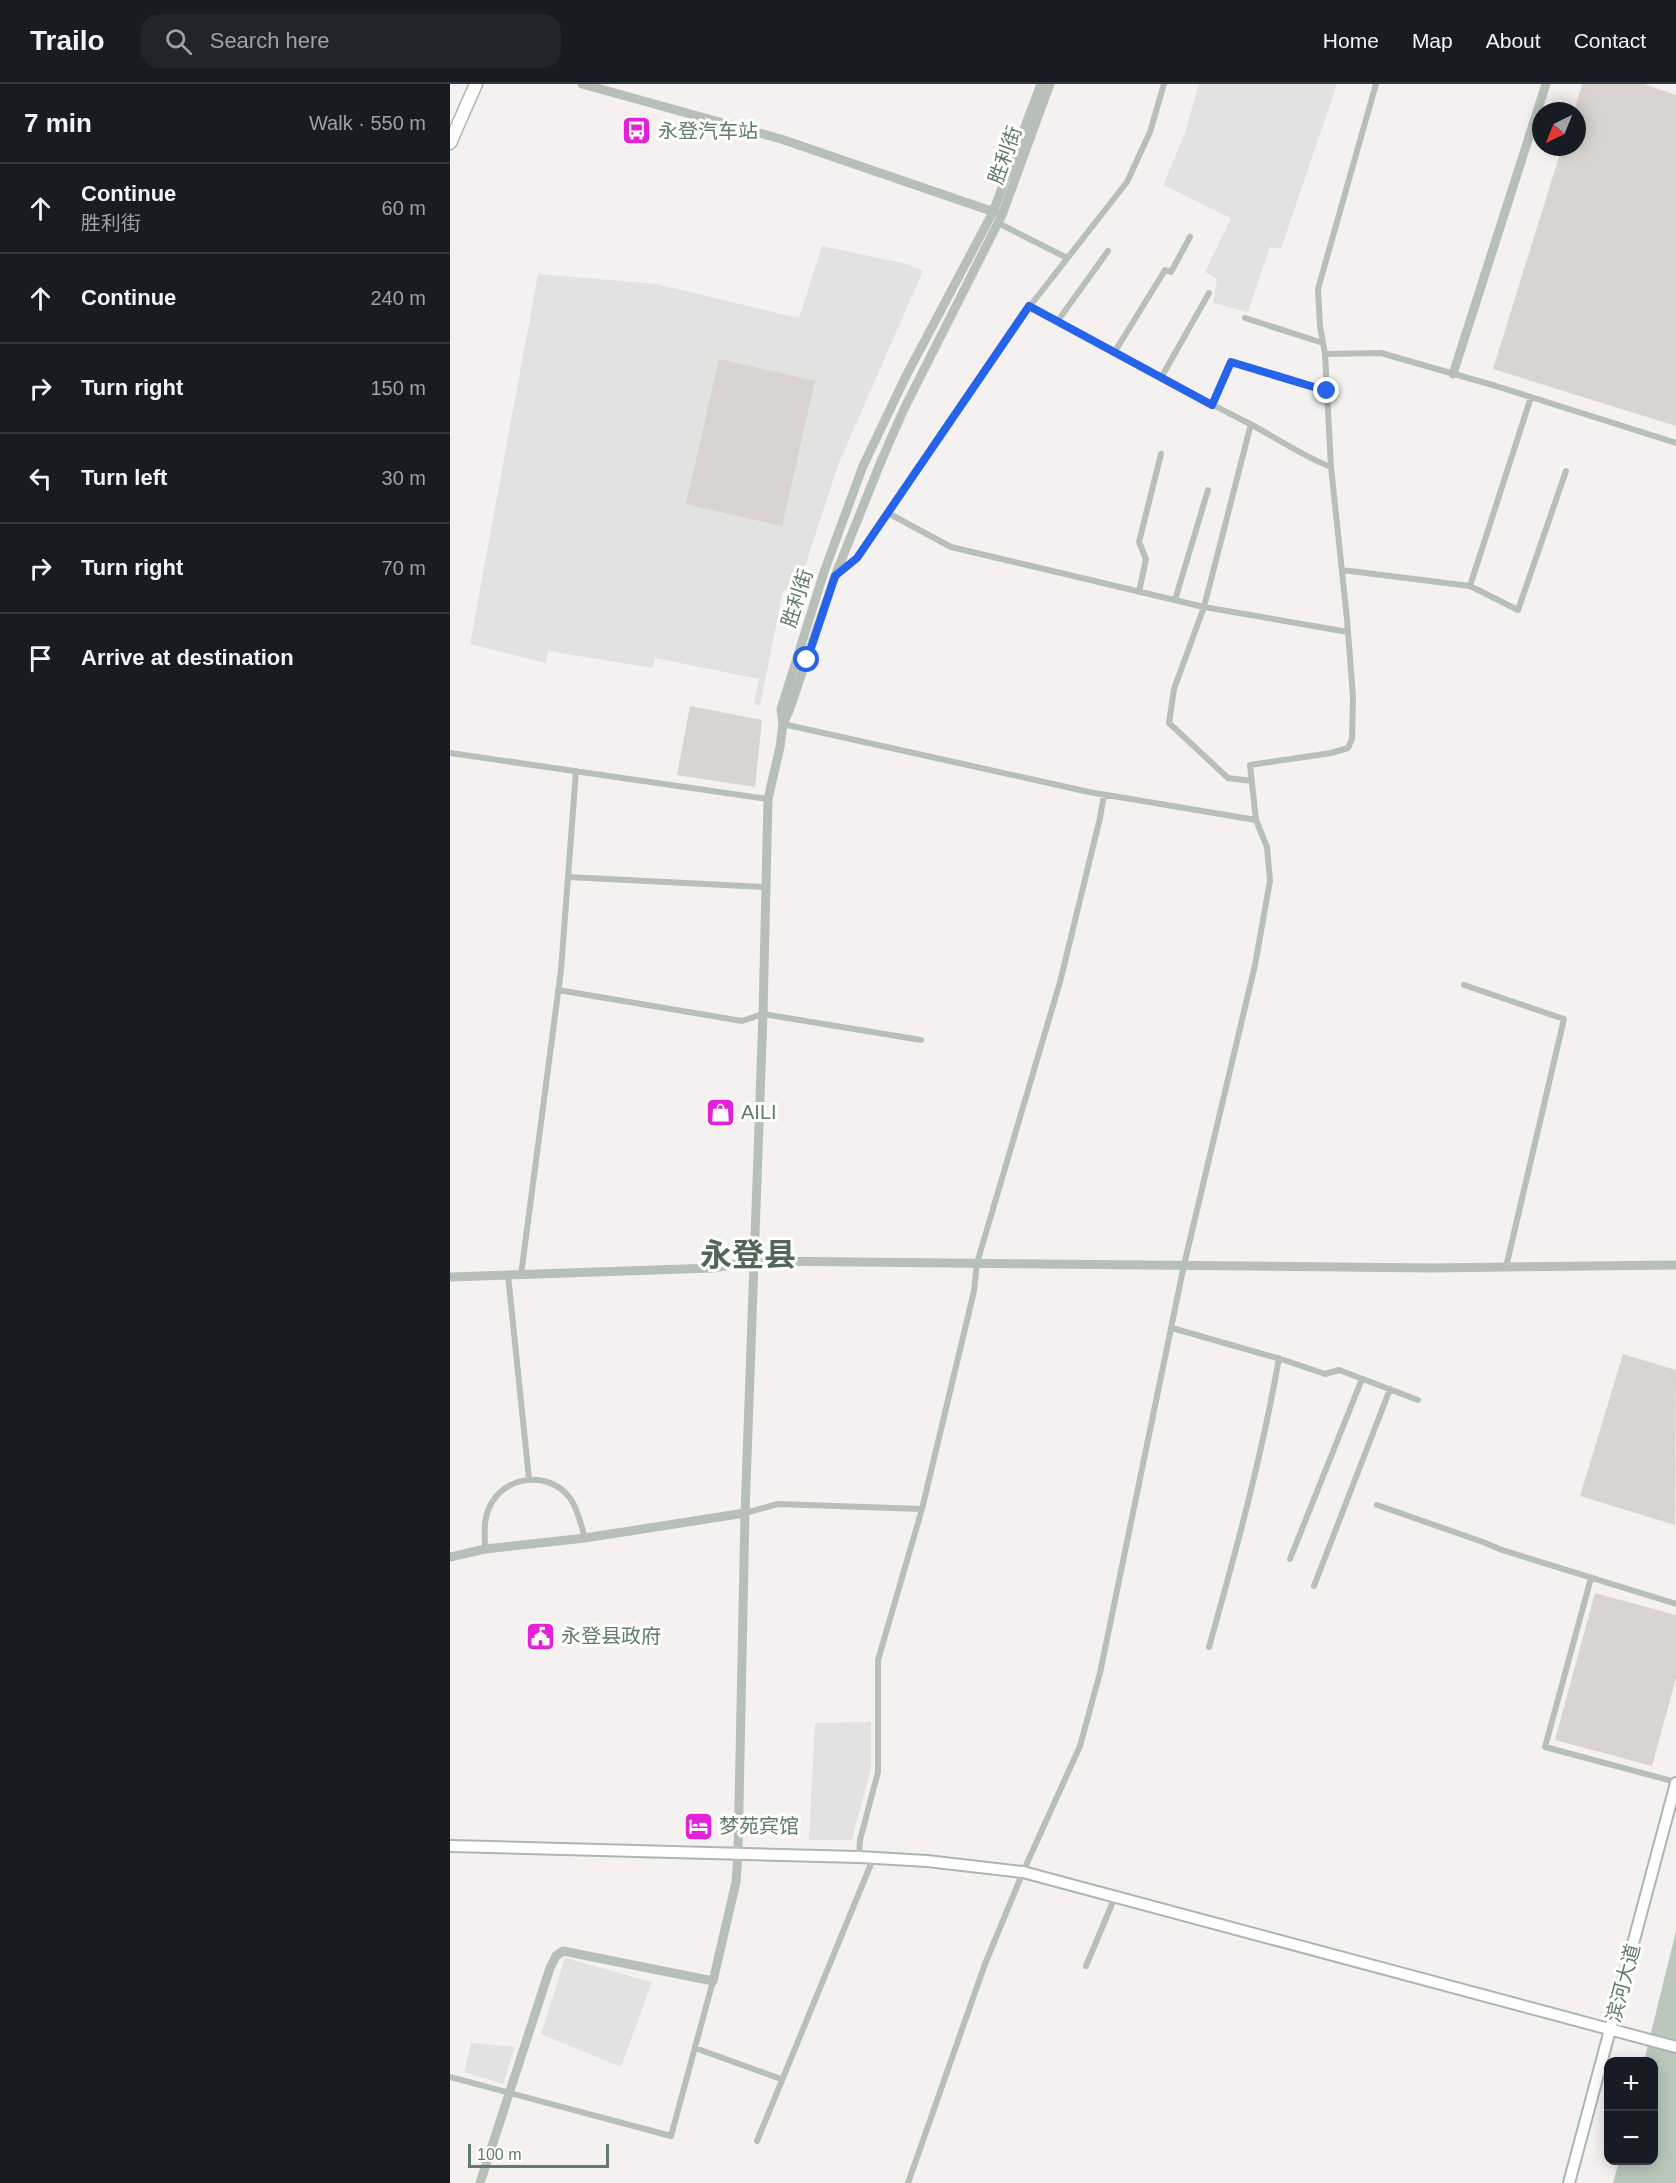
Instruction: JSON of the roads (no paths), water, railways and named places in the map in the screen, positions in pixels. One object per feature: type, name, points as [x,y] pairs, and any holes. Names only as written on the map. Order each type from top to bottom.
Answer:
[{"type":"main road","points":[[450,143],[476,84]]},
{"type":"main road","name":"滨河大道","points":[[1569,2183],[1676,1782]]},
{"type":"main road","points":[[450,1846],[860,1857],[927,1861],[1023,1872],[1676,2047]]},
{"type":"street","points":[[582,84],[781,139],[998,217],[1067,258]]},
{"type":"street","name":"胜利街","points":[[783,724],[781,709],[824,572],[863,466],[906,376],[998,217],[1041,84]]},
{"type":"street","name":"胜利街","points":[[783,724],[835,576],[903,409],[998,217],[1050,84]]},
{"type":"street","points":[[835,576],[857,558],[1029,306],[1127,182],[1150,132],[1164,84]]},
{"type":"street","points":[[908,2183],[985,1964],[1023,1872],[1080,1746],[1098,1684],[1185,1265],[1256,965],[1270,881],[1267,847],[1256,820],[1250,765],[1331,753],[1348,748],[1352,739],[1353,697],[1331,467],[1325,354],[1320,326],[1318,289],[1376,84]]},
{"type":"street","points":[[1453,374],[1546,84]]},
{"type":"street","points":[[1114,353],[1166,270],[1171,272],[1190,237]]},
{"type":"street","points":[[1057,322],[1108,251]]},
{"type":"street","points":[[1161,378],[1209,293]]},
{"type":"street","points":[[1029,306],[1251,424],[1313,460],[1331,467]]},
{"type":"street","points":[[1245,318],[1323,343]]},
{"type":"street","points":[[1325,354],[1380,353],[1531,397],[1676,443]]},
{"type":"street","points":[[1212,405],[1231,362],[1327,391]]},
{"type":"street","points":[[1470,586],[1531,397]]},
{"type":"street","points":[[1251,424],[1204,607],[1174,689],[1169,723],[1228,778],[1252,781]]},
{"type":"street","points":[[1139,592],[1146,559],[1139,542],[1161,454]]},
{"type":"street","points":[[1342,570],[1470,586],[1518,610],[1566,471]]},
{"type":"street","points":[[1175,600],[1208,490]]},
{"type":"street","points":[[888,513],[951,547],[1204,607],[1348,632]]},
{"type":"street","points":[[450,2076],[671,2136],[713,1981],[736,1882],[738,1854],[745,1513],[763,1014],[768,799],[783,724],[1104,795],[1256,820]]},
{"type":"street","points":[[450,753],[768,799]]},
{"type":"street","points":[[521,1275],[558,990],[576,771]]},
{"type":"street","points":[[860,1857],[860,1840],[878,1772],[878,1660],[922,1509],[974,1291],[977,1263],[1060,982],[1104,795]]},
{"type":"street","points":[[568,877],[766,887]]},
{"type":"street","points":[[1464,985],[1564,1019],[1506,1267]]},
{"type":"street","points":[[558,990],[742,1021],[763,1014],[921,1040]]},
{"type":"street","points":[[450,1277],[713,1268],[755,1261],[1506,1267],[1676,1265]]},
{"type":"street","points":[[508,1275],[528,1479]]},
{"type":"street","points":[[1172,1328],[1279,1358],[1325,1374],[1338,1370],[1418,1400]]},
{"type":"street","points":[[1209,1647],[1248,1508],[1269,1417],[1279,1358]]},
{"type":"street","points":[[1290,1559],[1362,1378]]},
{"type":"street","points":[[1314,1586],[1390,1389]]},
{"type":"street","points":[[485,1550],[485,1523],[492,1502],[507,1486],[528,1479],[544,1481],[565,1493],[575,1506],[585,1538]]},
{"type":"street","points":[[450,1557],[745,1513],[778,1504],[922,1509]]},
{"type":"street","points":[[1377,1505],[1483,1542],[1502,1551],[1676,1604]]},
{"type":"street","points":[[1592,1578],[1545,1747],[1676,1782]]},
{"type":"street","points":[[756,2141],[873,1859]]},
{"type":"street","points":[[1086,1966],[1115,1897]]},
{"type":"street","points":[[480,2183],[550,1968],[556,1956],[563,1951],[713,1981]]},
{"type":"street","points":[[695,2048],[781,2079]]},
{"type":"place","name":"永登汽车站","points":[[637,131]]},
{"type":"place","name":"AILI","points":[[720,1112]]},
{"type":"place","name":"永登县政府","points":[[540,1636]]},
{"type":"place","name":"梦苑宾馆","points":[[698,1826]]},
{"type":"district","name":"永登县","points":[[748,1255]]}]
